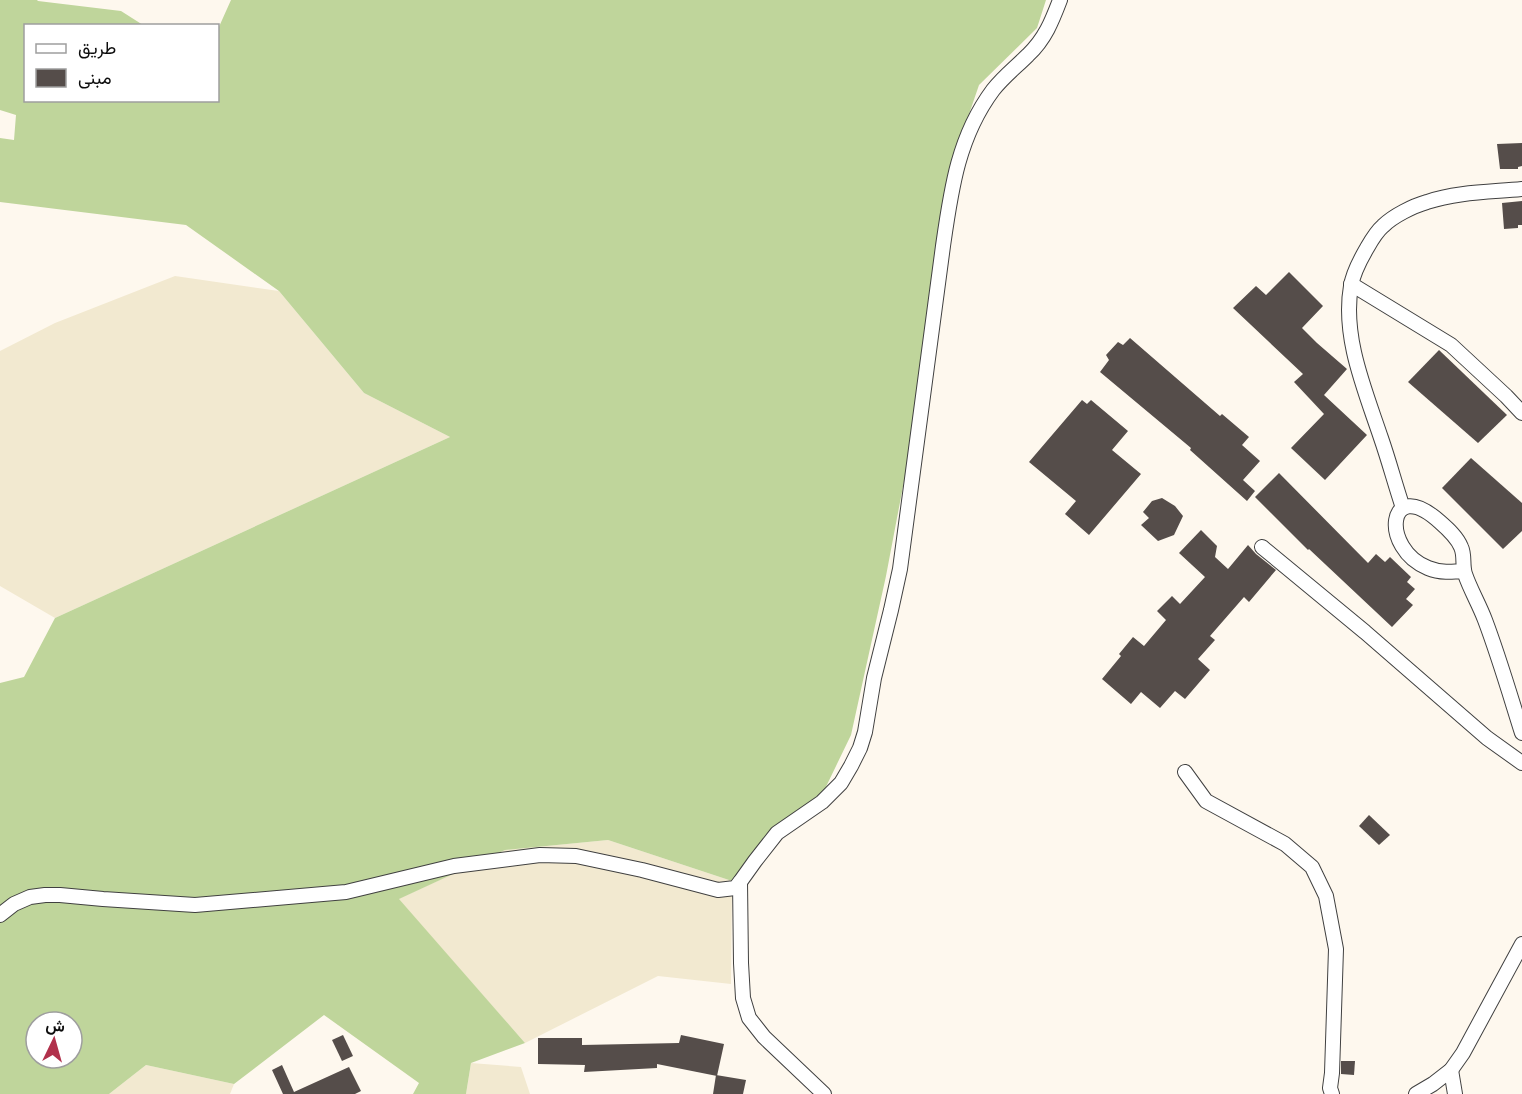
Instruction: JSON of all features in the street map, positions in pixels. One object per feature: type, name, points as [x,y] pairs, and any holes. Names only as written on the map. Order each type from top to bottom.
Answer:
[{"type":"street","points":[[0,915],[14,904],[30,897],[45,895],[195,905],[346,892],[454,866],[540,855],[576,856],[718,890],[735,888],[777,833],[822,802],[841,783],[860,748],[900,569],[956,167],[965,140],[992,91],[1029,55],[1048,30],[1060,0]]},
{"type":"street","points":[[1403,508],[1360,374],[1351,336],[1349,305],[1351,284],[1359,263],[1383,225],[1406,211],[1450,196],[1522,189]]},
{"type":"street","points":[[1351,284],[1451,345],[1522,413]]},
{"type":"street","points":[[1464,571],[1441,572],[1428,568],[1418,563],[1401,547],[1397,538],[1396,524],[1397,517],[1403,508],[1409,506],[1421,508],[1431,514],[1461,546],[1464,555],[1464,571],[1486,622],[1522,733]]},
{"type":"street","points":[[1262,547],[1365,632],[1487,738],[1522,763]]},
{"type":"street","points":[[1185,772],[1206,801],[1285,844],[1312,867],[1326,896],[1336,949],[1330,1088],[1332,1094]]},
{"type":"street","points":[[741,882],[742,986],[749,1018],[764,1037],[825,1094]]},
{"type":"street","points":[[1416,1094],[1451,1070],[1522,944]]},
{"type":"street","points":[[1451,1070],[1455,1094]]},
{"type":"shaded area","points":[[175,276],[279,291],[364,393],[450,437],[55,618],[0,586],[0,351],[55,323]]},
{"type":"shaded area","points":[[608,840],[732,881],[731,984],[658,976],[525,1043],[398,899],[505,850]]},
{"type":"shaded area","points":[[471,1063],[521,1067],[530,1094],[466,1094]]},
{"type":"shaded area","points":[[146,1065],[234,1084],[230,1094],[109,1094]]},
{"type":"green space","points":[[0,0],[37,0],[121,11],[141,24],[24,24],[24,102],[219,102],[219,27],[231,0],[1046,0],[1037,28],[979,85],[955,155],[919,402],[886,576],[851,735],[822,795],[773,828],[732,881],[608,840],[505,850],[399,899],[525,1043],[471,1063],[466,1094],[413,1094],[419,1083],[324,1015],[234,1084],[146,1065],[109,1094],[0,1094],[0,683],[24,677],[55,618],[450,437],[364,393],[279,291],[186,225],[0,202],[0,138],[14,140],[16,115],[0,110]]},
{"type":"building","points":[[1522,143],[1522,166],[1518,169],[1500,169],[1497,144]]},
{"type":"building","points":[[1522,201],[1522,225],[1518,225],[1518,228],[1504,229],[1502,203]]},
{"type":"building","points":[[1289,272],[1323,306],[1302,328],[1347,369],[1324,395],[1367,435],[1325,480],[1291,448],[1324,414],[1294,382],[1303,374],[1233,308],[1256,286],[1266,295]]},
{"type":"building","points":[[1130,338],[1220,416],[1222,414],[1249,437],[1242,445],[1260,461],[1243,480],[1255,491],[1247,501],[1190,450],[1191,448],[1100,372],[1109,360],[1106,355],[1118,342],[1123,345]]},
{"type":"building","points":[[1439,350],[1507,415],[1478,443],[1408,382]]},
{"type":"building","points":[[1082,400],[1087,404],[1091,400],[1128,431],[1112,450],[1141,474],[1089,535],[1065,514],[1076,501],[1029,462]]},
{"type":"building","points":[[1471,458],[1522,503],[1522,531],[1503,549],[1442,488]]},
{"type":"building","points":[[1279,473],[1368,563],[1376,554],[1385,562],[1390,557],[1411,577],[1407,582],[1415,589],[1406,599],[1413,605],[1392,627],[1308,550],[1255,497]]},
{"type":"building","points":[[1162,498],[1175,506],[1183,516],[1174,535],[1158,541],[1141,525],[1149,518],[1143,512],[1152,501]]},
{"type":"building","points":[[1201,530],[1217,546],[1215,557],[1228,569],[1248,545],[1276,570],[1249,602],[1244,597],[1210,636],[1215,640],[1198,659],[1210,670],[1185,699],[1175,691],[1160,708],[1141,692],[1131,704],[1102,679],[1133,637],[1144,646],[1166,620],[1157,611],[1172,596],[1180,604],[1205,577],[1179,553]]},
{"type":"building","points":[[1369,815],[1390,835],[1379,845],[1359,826]]},
{"type":"building","points":[[343,1035],[353,1056],[342,1061],[332,1040]]},
{"type":"building","points":[[681,1035],[724,1044],[717,1076],[657,1064],[657,1068],[584,1072],[585,1065],[538,1064],[538,1038],[582,1038],[582,1045],[679,1043]]},
{"type":"building","points":[[1341,1061],[1355,1061],[1354,1075],[1341,1074]]},
{"type":"building","points":[[282,1065],[294,1092],[349,1067],[361,1091],[355,1094],[283,1094],[272,1070]]},
{"type":"building","points":[[716,1075],[746,1080],[743,1094],[713,1094]]}]
